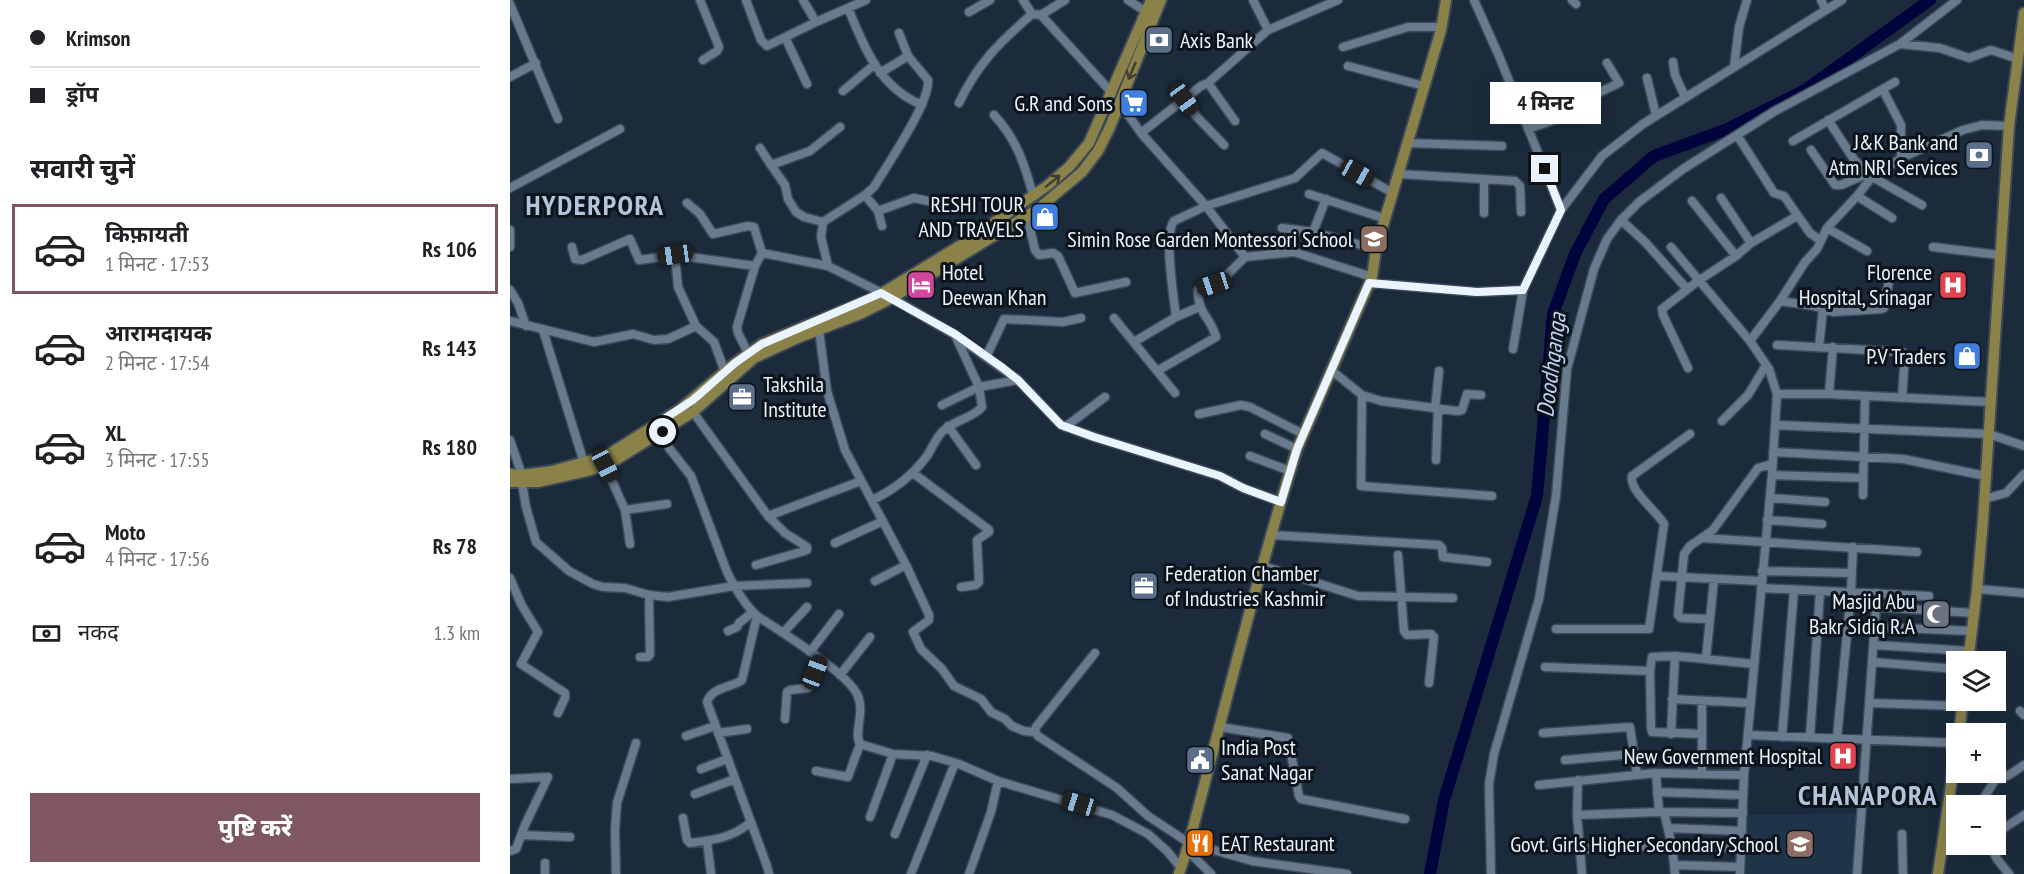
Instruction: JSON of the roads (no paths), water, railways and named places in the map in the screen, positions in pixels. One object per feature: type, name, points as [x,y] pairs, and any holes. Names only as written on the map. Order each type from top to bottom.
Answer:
[{"type":"main road","points":[[510,474],[522,479],[546,480],[605,465],[660,428],[724,372],[762,344],[881,293],[966,242],[1033,195],[1069,167],[1089,143],[1151,0]]},
{"type":"main road","points":[[510,482],[606,456],[693,412],[754,358],[860,314],[892,298],[1038,209],[1082,172],[1098,151],[1161,0]]},
{"type":"main road","points":[[1180,871],[1290,471],[1303,434],[1370,280],[1376,249],[1441,27],[1446,0]]},
{"type":"main road","points":[[1970,651],[1986,476],[2009,126],[2024,13]]},
{"type":"main road","points":[[1938,874],[1946,836]]},
{"type":"street","points":[[700,0],[719,47],[717,51],[703,60]]},
{"type":"street","points":[[746,0],[765,46],[771,46],[785,37],[866,0]]},
{"type":"street","points":[[803,0],[816,22]]},
{"type":"street","points":[[969,12],[990,0]]},
{"type":"street","points":[[1023,0],[1112,93]]},
{"type":"street","points":[[958,103],[969,81],[985,59],[1036,15],[1065,0]]},
{"type":"street","points":[[1128,0],[1146,12]]},
{"type":"street","points":[[1253,0],[1268,30]]},
{"type":"street","points":[[1141,133],[1208,83],[1268,30],[1338,0]]},
{"type":"street","points":[[1474,0],[1561,210]]},
{"type":"street","points":[[1734,67],[1739,27],[1747,0]]},
{"type":"street","points":[[1821,0],[1826,10]]},
{"type":"street","points":[[1513,349],[1523,290],[1561,210],[1602,156],[1685,97],[1842,0]]},
{"type":"street","points":[[1491,874],[1490,784],[1494,754],[1539,599],[1556,496],[1567,369],[1594,269],[1607,239],[1621,220],[1639,202],[1683,169],[1775,111],[1900,44],[1957,0]]},
{"type":"street","points":[[510,4],[558,119]]},
{"type":"street","points":[[848,8],[880,73],[898,93],[922,105]]},
{"type":"street","points":[[1343,47],[1408,27],[1441,27]]},
{"type":"street","points":[[760,148],[785,185],[788,199],[796,212],[804,217],[823,222],[865,195],[874,187],[922,105],[928,87],[928,80],[908,56],[899,33]]},
{"type":"street","points":[[785,37],[807,84]]},
{"type":"street","points":[[1900,44],[1940,48],[1969,58],[1991,50],[2018,59]]},
{"type":"street","points":[[880,73],[908,56]]},
{"type":"street","points":[[1673,62],[1685,97]]},
{"type":"street","points":[[510,77],[536,63]]},
{"type":"street","points":[[1528,129],[1568,115],[1590,103],[1596,94],[1619,83],[1607,63]]},
{"type":"street","points":[[843,91],[875,64]]},
{"type":"street","points":[[1348,66],[1424,86]]},
{"type":"street","points":[[1647,78],[1656,116]]},
{"type":"street","points":[[1793,141],[1895,82]]},
{"type":"street","points":[[1208,83],[1235,121]]},
{"type":"street","points":[[1883,90],[1901,125],[1901,158]]},
{"type":"street","points":[[1184,99],[1197,117],[1224,144]]},
{"type":"street","points":[[1119,102],[1141,133],[1206,206],[1245,257]]},
{"type":"street","points":[[994,115],[1006,129],[1022,156],[1033,195]]},
{"type":"street","points":[[1828,120],[1853,158],[1870,175],[1922,205]]},
{"type":"street","points":[[1811,150],[1835,185],[1870,175],[1932,142],[1974,127],[2009,126]]},
{"type":"street","points":[[771,165],[810,151],[840,127]]},
{"type":"street","points":[[510,188],[620,129]]},
{"type":"street","points":[[1737,135],[1774,194],[1784,196],[1811,235],[1821,241]]},
{"type":"street","points":[[1408,143],[1502,146]]},
{"type":"street","points":[[1176,317],[1171,278],[1169,234],[1171,224],[1206,206],[1295,178],[1322,153],[1393,193]]},
{"type":"street","points":[[1399,174],[1517,182],[1520,186],[1521,212]]},
{"type":"street","points":[[1750,340],[1780,301],[1805,262],[1817,249],[1827,228],[1857,196],[1870,175]]},
{"type":"street","points":[[1484,179],[1484,213]]},
{"type":"street","points":[[1309,194],[1386,219]]},
{"type":"street","points":[[865,195],[878,212],[882,226]]},
{"type":"street","points":[[1857,196],[1892,218]]},
{"type":"street","points":[[878,212],[914,198],[937,203]]},
{"type":"street","points":[[1720,198],[1751,243]]},
{"type":"street","points":[[1312,232],[1326,199]]},
{"type":"street","points":[[1692,201],[1736,256]]},
{"type":"street","points":[[687,203],[700,214],[713,234],[748,226],[754,227],[762,253],[755,266],[737,327],[748,354]]},
{"type":"street","points":[[1027,216],[1035,250],[1039,255],[1053,253],[1058,256],[1075,293],[1126,282]]},
{"type":"street","points":[[1688,368],[1662,311],[1667,304],[1751,243],[1797,216]]},
{"type":"street","points":[[1621,220],[1645,242],[1687,289]]},
{"type":"street","points":[[823,222],[821,237],[828,266]]},
{"type":"street","points":[[1282,228],[1312,232],[1376,249]]},
{"type":"street","points":[[1827,228],[1867,251]]},
{"type":"street","points":[[510,230],[510,247]]},
{"type":"street","points":[[572,247],[575,259],[582,260],[630,239],[639,260],[675,255],[755,266]]},
{"type":"street","points":[[1656,773],[1657,792],[1661,812],[1668,828],[1675,870],[1740,871],[1742,795],[1770,498],[1777,394],[1766,364],[1750,340],[1671,247]]},
{"type":"street","points":[[1933,247],[2000,255]]},
{"type":"street","points":[[1157,371],[1216,337],[1199,307],[1198,290],[1223,279],[1245,257],[1294,252],[1370,280],[1477,292],[1523,290]]},
{"type":"street","points":[[762,253],[828,266],[892,298],[955,334],[1018,380],[1054,419],[1065,427],[1220,476],[1243,488],[1281,502]]},
{"type":"street","points":[[675,255],[678,287],[696,326],[712,340],[724,372]]},
{"type":"street","points":[[1780,301],[1814,306],[1833,312],[1883,309],[1890,276]]},
{"type":"street","points":[[510,290],[518,303],[526,326]]},
{"type":"street","points":[[1134,342],[1176,317],[1199,307]]},
{"type":"street","points":[[1818,347],[1823,309]]},
{"type":"street","points":[[986,357],[1004,320],[1063,322],[1081,318]]},
{"type":"street","points":[[1114,318],[1175,393]]},
{"type":"street","points":[[510,321],[594,342],[633,334],[641,334],[654,340],[668,339],[696,326]]},
{"type":"street","points":[[543,330],[584,463]]},
{"type":"street","points":[[819,330],[827,391],[845,450],[906,565],[930,617],[913,632],[921,649],[942,669],[954,686],[981,699],[991,712],[1005,719],[1012,726],[1024,731],[1035,732],[1117,788],[1148,816],[1188,846],[1211,874]]},
{"type":"street","points":[[872,500],[897,487],[913,473],[948,426],[980,409],[983,401],[979,387],[955,334]]},
{"type":"street","points":[[1777,345],[1904,353],[1902,398]]},
{"type":"street","points":[[1829,394],[1833,347]]},
{"type":"street","points":[[1722,421],[1748,395],[1766,364]]},
{"type":"street","points":[[1331,370],[1362,395],[1381,401],[1460,411],[1467,394],[1481,395]]},
{"type":"street","points":[[1436,460],[1439,371]]},
{"type":"street","points":[[942,405],[979,387],[1018,380]]},
{"type":"street","points":[[1777,394],[1829,394],[1990,402]]},
{"type":"street","points":[[1362,395],[1361,486],[1492,496]]},
{"type":"street","points":[[1863,495],[1865,396]]},
{"type":"street","points":[[1065,427],[1106,397]]},
{"type":"street","points":[[1199,414],[1242,405],[1303,434]]},
{"type":"street","points":[[693,412],[768,516],[785,533],[805,544],[807,548],[801,552],[756,565]]},
{"type":"street","points":[[1775,425],[1989,434],[2024,446]]},
{"type":"street","points":[[948,426],[976,465]]},
{"type":"street","points":[[660,428],[669,448],[691,476],[734,586],[755,614],[840,675],[853,689],[860,702],[861,719],[857,737],[860,744],[848,777],[816,771]]},
{"type":"street","points":[[1264,434],[1297,449]]},
{"type":"street","points":[[1556,629],[1649,629],[1664,524],[1634,488],[1631,479],[1690,434]]},
{"type":"street","points":[[510,440],[522,479],[526,507],[538,545],[584,580],[603,587],[625,588],[649,595],[668,597],[734,586],[807,583]]},
{"type":"street","points":[[1773,452],[1903,459],[1986,476]]},
{"type":"street","points":[[1250,456],[1290,471]]},
{"type":"street","points":[[1709,619],[1679,617],[1684,554],[1690,546],[1703,538],[1720,521],[1758,468],[1772,464]]},
{"type":"street","points":[[605,465],[625,510],[630,544]]},
{"type":"street","points":[[913,473],[989,530],[977,540],[979,582],[976,585],[960,586]]},
{"type":"street","points":[[1984,499],[2006,493],[2024,474]]},
{"type":"street","points":[[1772,475],[1862,478]]},
{"type":"street","points":[[768,516],[861,481]]},
{"type":"street","points":[[1770,498],[1825,502]]},
{"type":"street","points":[[625,510],[667,504]]},
{"type":"street","points":[[1767,520],[1822,524]]},
{"type":"street","points":[[835,543],[883,521]]},
{"type":"street","points":[[1272,535],[1439,545],[1442,548],[1443,557],[1487,562]]},
{"type":"street","points":[[1703,538],[1917,552]]},
{"type":"street","points":[[1837,738],[1853,547]]},
{"type":"street","points":[[1398,555],[1405,633],[1433,635],[1429,683]]},
{"type":"street","points":[[875,581],[906,565]]},
{"type":"street","points":[[1263,566],[1358,596],[1454,598]]},
{"type":"street","points":[[1762,571],[1852,573]]},
{"type":"street","points":[[1658,576],[1713,579],[1820,592],[1929,596]]},
{"type":"street","points":[[510,578],[521,604],[538,632],[520,664],[566,693],[566,698],[558,713]]},
{"type":"street","points":[[1706,658],[1713,579]]},
{"type":"street","points":[[1977,589],[2024,593]]},
{"type":"street","points":[[1782,737],[1794,590]]},
{"type":"street","points":[[1810,737],[1820,592]]},
{"type":"street","points":[[1857,874],[1877,593]]},
{"type":"street","points":[[640,657],[648,657],[650,654],[649,595]]},
{"type":"street","points":[[783,633],[807,607]]},
{"type":"street","points":[[1876,608],[1974,613]]},
{"type":"street","points":[[728,631],[755,614]]},
{"type":"street","points":[[755,614],[742,680],[709,696],[707,702],[769,874]]},
{"type":"street","points":[[810,652],[839,614]]},
{"type":"street","points":[[1875,627],[1972,631]]},
{"type":"street","points":[[840,675],[870,637]]},
{"type":"street","points":[[1874,645],[1946,653]]},
{"type":"street","points":[[1035,732],[1036,727],[1095,653]]},
{"type":"street","points":[[1671,734],[1675,656]]},
{"type":"street","points":[[1702,734],[1652,732],[1650,671],[1652,657],[1706,658],[1754,664]]},
{"type":"street","points":[[784,719],[787,692],[808,688],[820,659]]},
{"type":"street","points":[[1872,662],[1946,668]]},
{"type":"street","points":[[1545,667],[1650,671]]},
{"type":"street","points":[[1672,699],[1750,703]]},
{"type":"street","points":[[1702,701],[1702,773]]},
{"type":"street","points":[[1870,703],[1946,703]]},
{"type":"street","points":[[1543,733],[1626,726],[1631,729],[1636,774]]},
{"type":"street","points":[[1220,727],[1288,738],[1301,800],[1405,819]]},
{"type":"street","points":[[686,736],[716,730],[747,729]]},
{"type":"street","points":[[1748,735],[1946,743]]},
{"type":"street","points":[[616,874],[617,803],[636,743]]},
{"type":"street","points":[[860,744],[893,754],[927,755],[955,763],[998,781],[1079,804],[1125,821],[1158,843],[1180,871]]},
{"type":"street","points":[[870,817],[893,754]]},
{"type":"street","points":[[1565,760],[1634,754]]},
{"type":"street","points":[[895,834],[927,755]]},
{"type":"street","points":[[700,769],[727,759]]},
{"type":"street","points":[[911,874],[955,763]]},
{"type":"street","points":[[1985,795],[1995,780],[2009,775],[2024,765]]},
{"type":"street","points":[[1539,785],[1656,773],[1744,775]]},
{"type":"street","points":[[510,778],[548,777],[516,849],[510,851]]},
{"type":"street","points":[[695,794],[735,779]]},
{"type":"street","points":[[1578,780],[1577,815],[1582,874]]},
{"type":"street","points":[[969,874],[991,812],[998,781]]},
{"type":"street","points":[[1657,792],[1742,795]]},
{"type":"street","points":[[1577,815],[1661,812],[1743,813]]},
{"type":"street","points":[[2006,827],[2024,815]]},
{"type":"street","points":[[683,818],[688,842],[707,841],[734,835],[751,822]]},
{"type":"street","points":[[1668,828],[1742,831]]},
{"type":"street","points":[[1902,834],[1904,874]]},
{"type":"street","points":[[521,835],[570,837]]},
{"type":"street","points":[[707,841],[711,874]]},
{"type":"street","points":[[1188,846],[1252,861],[1347,874]]},
{"type":"street","points":[[1579,849],[1672,846],[1741,848]]},
{"type":"street","points":[[1995,855],[2009,874]]},
{"type":"street","points":[[545,863],[545,874]]},
{"type":"waterway","name":"Doodhganga","points":[[1430,874],[1444,800],[1537,496],[1553,314],[1575,254],[1604,199],[1654,156],[1725,130],[1805,90],[1930,0]]},
{"type":"place","name":"Axis Bank","points":[[1159,40]]},
{"type":"place","name":"G.R and Sons","points":[[1134,103]]},
{"type":"place","name":"J&K Bank and Atm NRI Services","points":[[1979,155]]},
{"type":"place","name":"RESHI TOUR AND TRAVELS","points":[[1045,217]]},
{"type":"place","name":"Simin Rose Garden Montessori School","points":[[1374,239]]},
{"type":"place","name":"Hotel Deewan Khan","points":[[921,285]]},
{"type":"place","name":"Florence Hospital, Srinagar","points":[[1953,285]]},
{"type":"place","name":"P.V Traders","points":[[1967,356]]},
{"type":"place","name":"Takshila Institute","points":[[742,397]]},
{"type":"place","name":"Federation Chamber of Industries Kashmir","points":[[1144,586]]},
{"type":"place","name":"Masjid Abu Bakr Sidiq R.A","points":[[1936,614]]},
{"type":"place","name":"New Government Hospital","points":[[1843,756]]},
{"type":"place","name":"India Post Sanat Nagar","points":[[1200,760]]},
{"type":"place","name":"EAT Restaurant","points":[[1200,843]]},
{"type":"place","name":"Govt. Girls Higher Secondary School","points":[[1800,844]]},
{"type":"district","name":"HYDERPORA","points":[[595,204]]},
{"type":"district","name":"CHANAPORA","points":[[1868,794]]}]
